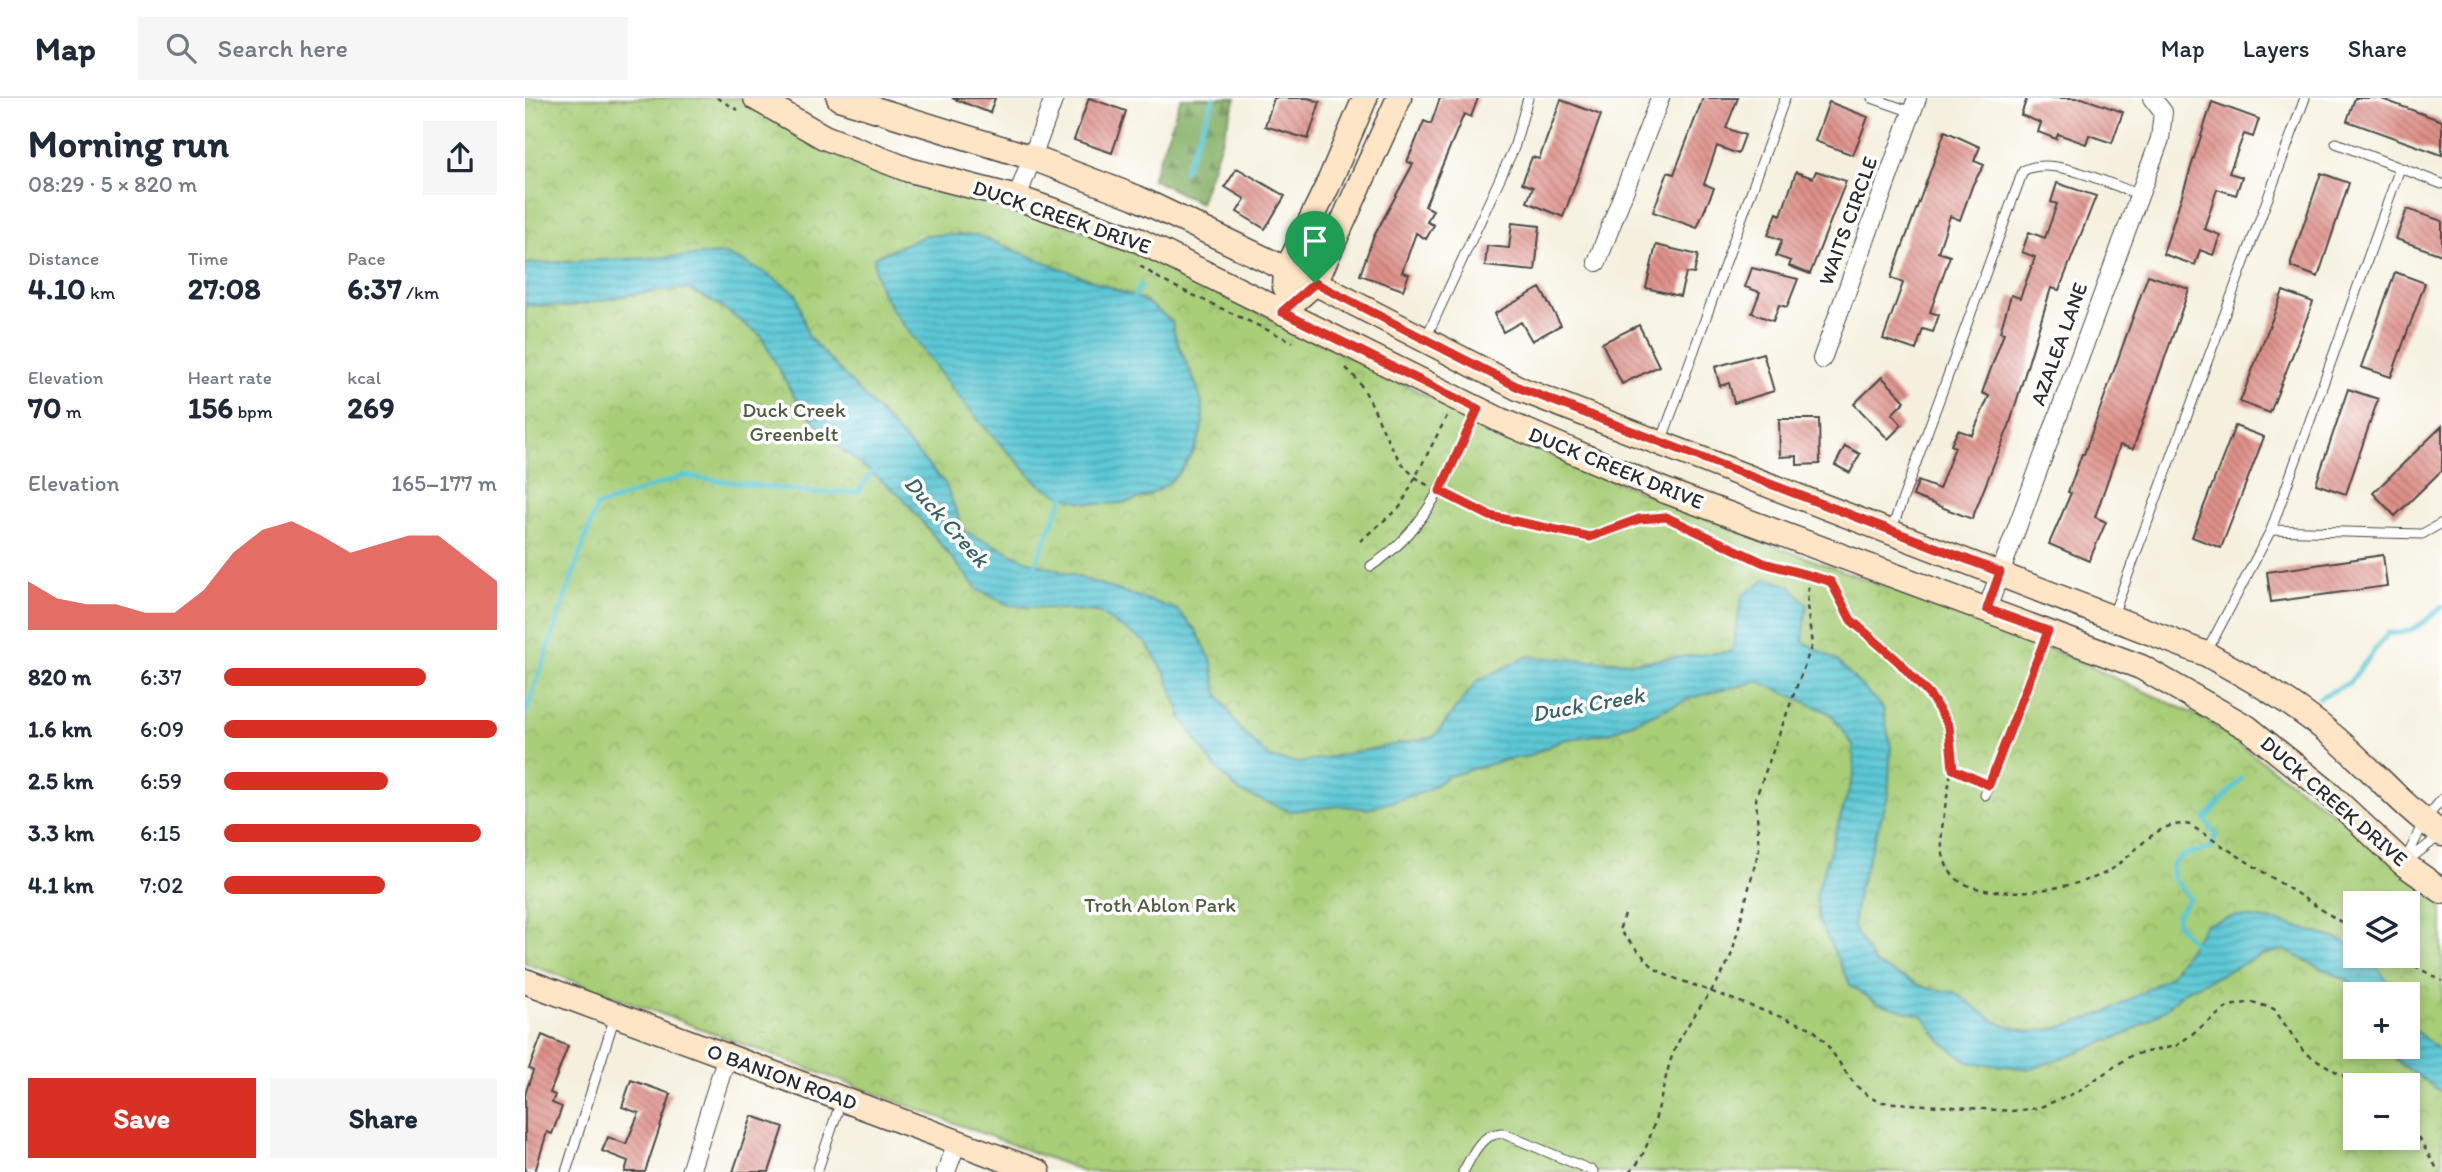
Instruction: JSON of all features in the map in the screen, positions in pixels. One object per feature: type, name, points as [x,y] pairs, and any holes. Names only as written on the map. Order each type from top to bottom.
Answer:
[{"type":"main road","name":"DUCK CREEK DRIVE","points":[[839,98],[1030,157],[1135,197],[1315,283],[1520,388],[1661,445],[2000,572],[2206,654],[2266,687],[2333,736],[2436,830]]},
{"type":"main road","points":[[1282,312],[1286,271],[1327,187],[1364,98]]},
{"type":"main road","points":[[1282,312],[1315,283],[1399,98]]},
{"type":"main road","name":"DUCK CREEK DRIVE","points":[[752,107],[897,165],[1017,198],[1138,240],[1478,409],[1663,490],[2141,667],[2248,727],[2324,789],[2404,863],[2442,891]]},
{"type":"main road","name":"O BANION ROAD","points":[[525,981],[1038,1172]]},
{"type":"street","points":[[1017,198],[1054,98]]},
{"type":"street","points":[[1597,262],[1660,98]]},
{"type":"street","name":"AZALEA LANE","points":[[1987,609],[2138,194],[2161,139],[2163,112],[2152,98]]},
{"type":"street","name":"WAITS CIRCLE","points":[[1822,359],[1914,105]]},
{"type":"street","points":[[690,1172],[727,1056]]},
{"type":"street","points":[[946,1172],[957,1142]]},
{"type":"lane","points":[[1424,341],[1514,148],[1528,98]]},
{"type":"lane","points":[[1661,445],[1785,98]]},
{"type":"lane","points":[[1872,98],[1914,105]]},
{"type":"lane","points":[[2112,618],[2305,98]]},
{"type":"lane","points":[[2336,144],[2442,184]]},
{"type":"lane","points":[[1891,532],[2023,171],[2035,164],[2052,164],[2138,194]]},
{"type":"lane","points":[[2206,654],[2271,530],[2399,168]]},
{"type":"lane","points":[[1371,566],[1389,555],[1410,534],[1440,491],[1478,409]]},
{"type":"lane","points":[[2271,530],[2422,534],[2442,523]]},
{"type":"lane","points":[[1985,796],[2048,631]]},
{"type":"lane","points":[[2404,863],[2436,830],[2442,799]]},
{"type":"lane","points":[[2404,863],[2436,830]]},
{"type":"lane","points":[[566,1172],[615,1015]]},
{"type":"lane","points":[[817,1172],[842,1099]]},
{"type":"lane","points":[[1463,1172],[1479,1143],[1489,1134],[1502,1133],[1593,1171]]},
{"type":"path","points":[[717,98],[752,107]]},
{"type":"path","points":[[1136,264],[1165,282],[1296,343]]},
{"type":"path","points":[[1338,362],[1355,376],[1368,397],[1387,442],[1407,471],[1417,479],[1490,516],[1590,537],[1639,519],[1666,517],[1756,560],[1831,582],[1851,620],[1918,681],[1942,713],[1953,743],[1953,769],[1941,849],[1944,863],[1954,877],[1968,887],[1989,893],[2023,891],[2090,879],[2107,872],[2164,827],[2176,822],[2190,825],[2200,831],[2343,923]]},
{"type":"path","points":[[1355,376],[1362,376]]},
{"type":"path","points":[[1360,541],[1400,507],[1417,479],[1448,414]]},
{"type":"path","points":[[1629,1172],[1642,1157],[1671,1058],[1725,970],[1732,953],[1759,849],[1756,797],[1812,645],[1809,575]]},
{"type":"path","points":[[1953,769],[1989,785]]},
{"type":"path","points":[[1625,915],[1619,930],[1654,968],[1811,1028],[1829,1045],[1866,1096],[1882,1102],[2011,1111],[2038,1108],[2075,1093],[2132,1055],[2176,1046],[2229,1006],[2252,1002],[2274,1009],[2304,1052],[2343,1076]]},
{"type":"path","points":[[2419,968],[2442,981]]},
{"type":"path","points":[[2420,1140],[2439,1172]]},
{"type":"green space","name":"Duck Creek Greenbelt","points":[[525,98],[747,98],[1132,251],[1389,376],[1498,433],[1751,537],[2038,643],[2203,718],[2442,893],[2442,1172],[1086,1172],[525,963]]},
{"type":"green space","points":[[1181,98],[1236,98],[1200,203],[1152,179]]},
{"type":"water","points":[[927,235],[976,235],[1145,301],[1172,321],[1179,347],[1197,386],[1203,413],[1196,447],[1178,474],[1162,488],[1140,499],[1111,504],[1068,498],[1034,480],[953,390],[897,316],[880,288],[874,257]]},
{"type":"water","name":"Duck Creek","points":[[726,254],[764,272],[796,293],[808,336],[945,483],[964,531],[1026,560],[1176,609],[1196,630],[1212,662],[1217,692],[1239,728],[1270,758],[1299,763],[1434,737],[1477,681],[1526,657],[1636,662],[1732,651],[1742,596],[1767,578],[1791,586],[1807,604],[1803,641],[1837,661],[1883,708],[1891,747],[1888,797],[1858,891],[1853,927],[1875,964],[1926,988],[1954,992],[1998,1023],[2031,1032],[2058,1028],[2105,1013],[2169,977],[2206,924],[2236,916],[2281,922],[2343,941],[2343,968],[2378,968],[2388,982],[2351,982],[2284,950],[2260,956],[2185,991],[2167,1008],[2129,1033],[2031,1069],[1968,1062],[1941,1041],[1923,1016],[1877,1003],[1851,986],[1819,921],[1816,895],[1854,774],[1853,745],[1830,713],[1758,681],[1691,698],[1609,733],[1563,740],[1529,756],[1449,776],[1424,792],[1368,809],[1343,806],[1289,811],[1240,792],[1215,767],[1183,720],[1165,672],[1145,642],[1097,612],[1009,605],[978,590],[901,496],[829,439],[793,395],[761,336],[719,305],[688,289],[639,293],[568,307],[525,305],[525,264]]},
{"type":"water","points":[[2420,1035],[2442,1052],[2442,1092],[2420,1077],[2420,1073],[2414,1073],[2396,1059],[2420,1059]]},
{"type":"building","points":[[952,98],[995,98],[990,113]]},
{"type":"building","points":[[1089,98],[1126,111],[1112,153],[1074,140]]},
{"type":"building","points":[[1274,98],[1308,98],[1320,102],[1308,139],[1265,126]]},
{"type":"building","points":[[1440,98],[1478,98],[1471,117],[1464,114],[1425,206],[1433,210],[1427,222],[1434,225],[1426,239],[1416,233],[1402,272],[1409,274],[1403,290],[1360,275],[1373,238],[1413,164],[1407,162],[1424,121],[1431,124]]},
{"type":"building","points":[[1703,98],[1738,98],[1726,128],[1745,135],[1738,154],[1717,146],[1704,184],[1714,188],[1697,228],[1653,212],[1668,172],[1674,174]]},
{"type":"building","points":[[2027,98],[2082,98],[2123,112],[2112,143],[2089,135],[2086,144],[2058,134],[2056,139],[2038,132],[2041,123],[2021,115]]},
{"type":"building","points":[[2355,98],[2379,98],[2442,121],[2442,155],[2347,121]]},
{"type":"building","points":[[1561,100],[1601,115],[1563,217],[1527,202],[1533,187],[1522,183],[1532,157],[1539,159]]},
{"type":"building","points":[[1829,102],[1868,117],[1853,155],[1815,141]]},
{"type":"building","points":[[2212,102],[2259,119],[2253,137],[2244,134],[2229,173],[2242,177],[2236,195],[2217,189],[2204,229],[2220,235],[2213,255],[2200,250],[2195,265],[2163,254]]},
{"type":"building","points":[[1945,131],[1980,147],[1974,161],[1984,165],[1973,184],[1960,220],[1950,216],[1938,252],[1950,256],[1930,312],[1939,315],[1933,332],[1923,329],[1916,350],[1883,339],[1903,283],[1891,278]]},
{"type":"building","points":[[1237,168],[1285,196],[1265,229],[1237,212],[1245,199],[1225,187]]},
{"type":"building","points":[[1816,171],[1846,181],[1810,274],[1789,266],[1791,261],[1776,256],[1782,240],[1768,235],[1777,213],[1781,215],[1796,172],[1813,178]]},
{"type":"building","points":[[2321,173],[2349,183],[2318,277],[2291,267],[2291,262]]},
{"type":"building","points":[[2057,183],[2096,196],[2059,290],[2051,288],[2009,426],[1972,519],[1913,496],[1918,481],[1939,489],[1955,447],[1951,445],[1958,430],[1972,435],[1989,396],[1982,393],[2004,333],[2000,332],[2011,295],[2020,298],[2035,257],[2022,252],[2029,232],[2045,238],[2057,204],[2051,202]]},
{"type":"building","points":[[2407,209],[2442,221],[2442,255],[2396,239]]},
{"type":"building","points":[[1512,223],[1540,226],[1535,271],[1485,266],[1487,246],[1509,248]]},
{"type":"building","points":[[1656,245],[1698,255],[1694,274],[1686,273],[1680,296],[1646,288]]},
{"type":"building","points":[[1752,268],[1798,279],[1787,307],[1779,305],[1773,321],[1752,313],[1760,292],[1745,287]]},
{"type":"building","points":[[2395,272],[2425,283],[2391,377],[2361,367]]},
{"type":"building","points":[[2148,275],[2189,289],[2133,449],[2120,445],[2095,517],[2106,522],[2089,561],[2049,544],[2071,493],[2068,492]]},
{"type":"building","points":[[1540,288],[1561,325],[1532,341],[1521,322],[1503,332],[1494,314]]},
{"type":"building","points":[[2283,291],[2313,302],[2270,413],[2240,402]]},
{"type":"building","points":[[1639,325],[1659,366],[1622,384],[1602,343]]},
{"type":"building","points":[[1763,353],[1774,391],[1734,403],[1729,383],[1720,386],[1715,367]]},
{"type":"building","points":[[1882,377],[1905,401],[1892,414],[1902,425],[1888,439],[1854,404]]},
{"type":"building","points":[[2348,389],[2378,399],[2346,494],[2316,484]]},
{"type":"building","points":[[1779,419],[1819,419],[1820,464],[1797,465],[1797,456],[1780,457]]},
{"type":"building","points":[[2235,426],[2264,437],[2221,548],[2192,537]]},
{"type":"building","points":[[2442,426],[2442,470],[2395,516],[2373,493]]},
{"type":"building","points":[[1845,446],[1860,454],[1850,473],[1835,465]]},
{"type":"building","points":[[2383,555],[2387,586],[2271,602],[2267,572]]},
{"type":"building","points":[[542,1035],[568,1046],[550,1093],[555,1095],[552,1103],[562,1107],[552,1134],[547,1132],[535,1172],[525,1172],[525,1094],[533,1071],[529,1069]]},
{"type":"building","points":[[631,1080],[671,1094],[645,1172],[625,1172],[628,1161],[602,1151],[608,1137],[626,1144],[639,1113],[622,1107]]},
{"type":"building","points":[[752,1116],[784,1127],[769,1172],[733,1172]]},
{"type":"waterway","points":[[1184,171],[1214,98]]},
{"type":"waterway","points":[[1132,301],[1141,285]]},
{"type":"waterway","points":[[525,716],[596,507],[683,476],[815,493],[858,492],[875,468]]},
{"type":"waterway","points":[[1034,567],[1067,489]]},
{"type":"waterway","points":[[2319,698],[2349,683],[2388,633],[2411,630],[2442,607]]},
{"type":"waterway","points":[[2196,945],[2178,926],[2177,915],[2190,898],[2173,878],[2172,865],[2183,855],[2211,848],[2216,835],[2205,819],[2241,779]]},
{"type":"route","points":[[1315,283],[1520,388],[1661,445],[2000,572],[1987,609],[2048,631],[1989,785],[1953,769],[1953,743],[1942,713],[1918,681],[1846,615],[1831,582],[1764,563],[1666,517],[1656,515],[1639,519],[1600,536],[1590,537],[1490,516],[1440,491],[1478,409],[1282,312],[1315,283]]},
{"type":"park label","name":"Troth Ablon Park","points":[[1160,905]]}]
